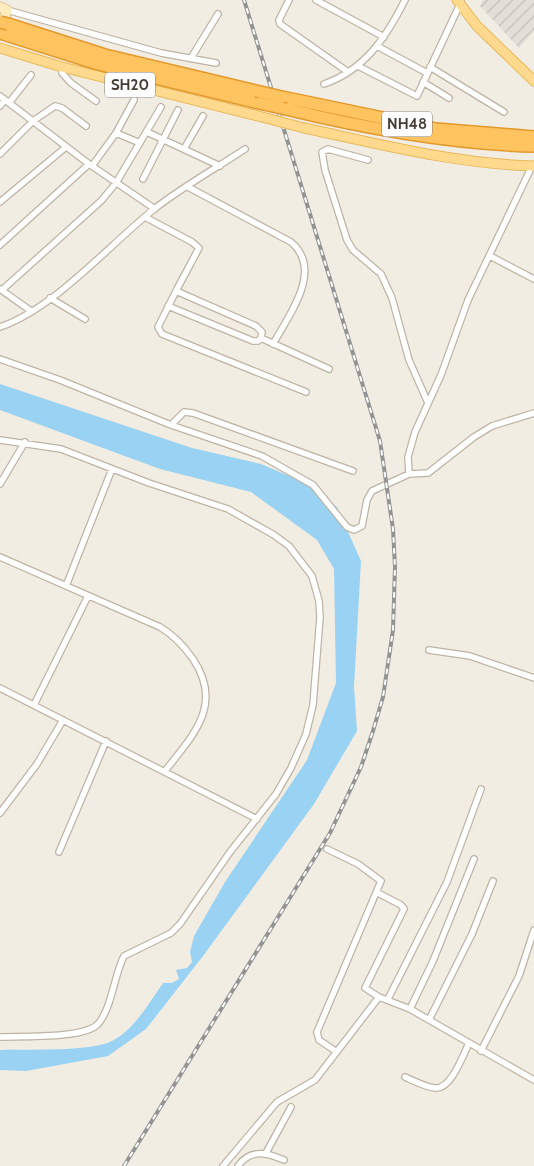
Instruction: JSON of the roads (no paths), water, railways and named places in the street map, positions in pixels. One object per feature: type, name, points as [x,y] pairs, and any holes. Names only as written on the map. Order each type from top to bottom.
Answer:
[{"type":"highway","name":"NH48","points":[[2,29],[282,97],[436,129],[534,137]]},
{"type":"highway","name":"NH48","points":[[2,29],[134,74],[373,129],[434,139],[534,146]]},
{"type":"main road","points":[[460,1],[477,26],[534,81]]},
{"type":"main road","name":"SH20","points":[[0,48],[62,67],[304,128],[442,157],[507,166],[533,166]]},
{"type":"street","points":[[288,0],[279,20],[280,24],[348,72]]},
{"type":"street","points":[[316,0],[384,37]]},
{"type":"street","points":[[324,84],[358,66],[378,46],[405,0]]},
{"type":"street","points":[[358,66],[417,96],[460,1]]},
{"type":"street","points":[[2,29],[4,8],[161,53],[216,63]]},
{"type":"street","points":[[191,58],[218,14]]},
{"type":"street","points":[[378,46],[426,73]]},
{"type":"street","points":[[62,67],[62,73],[66,78],[96,101]]},
{"type":"street","points":[[430,67],[504,112]]},
{"type":"street","points":[[0,106],[31,75]]},
{"type":"street","points":[[423,82],[449,98]]},
{"type":"street","points":[[5,100],[90,165],[155,209]]},
{"type":"street","points":[[0,245],[90,165],[116,133],[134,100]]},
{"type":"street","points":[[0,154],[50,108],[59,106],[86,126]]},
{"type":"street","points":[[32,311],[1,290],[100,201],[116,183],[161,107]]},
{"type":"street","points":[[142,179],[178,110]]},
{"type":"street","points":[[184,149],[203,116]]},
{"type":"street","points":[[147,132],[220,166]]},
{"type":"street","points":[[116,133],[140,142]]},
{"type":"street","points":[[0,202],[66,147]]},
{"type":"street","points":[[0,327],[32,311],[50,298],[155,209],[245,149]]},
{"type":"street","points":[[368,160],[328,149],[322,152],[325,170],[347,240],[353,250],[381,274],[392,298],[409,360],[428,403]]},
{"type":"street","points":[[409,474],[410,446],[441,375],[468,300],[533,166]]},
{"type":"street","points":[[188,187],[291,242],[300,249],[305,259],[304,280],[298,297],[273,344]]},
{"type":"street","points":[[145,218],[197,245],[199,248],[158,327],[162,334],[306,392]]},
{"type":"street","points":[[490,256],[534,279]]},
{"type":"street","points":[[168,306],[253,341],[256,342],[261,338],[262,332],[256,326],[176,291]]},
{"type":"street","points":[[50,298],[85,319]]},
{"type":"street","points":[[261,338],[329,370]]},
{"type":"street","points":[[0,359],[52,377],[171,425],[262,456],[313,485],[347,527],[354,530],[362,526],[368,500],[372,492],[409,474],[428,473],[474,437],[492,426],[534,413]]},
{"type":"street","points":[[171,425],[180,414],[187,411],[273,440],[353,471]]},
{"type":"street","points":[[0,440],[25,442],[61,449],[112,469],[207,501],[243,517],[289,546],[312,576],[319,601],[320,617],[313,705],[306,734],[291,768],[276,794],[230,852],[180,924],[159,939],[124,956],[110,998],[98,1024],[79,1032],[0,1037]]},
{"type":"street","points":[[0,484],[25,442]]},
{"type":"street","points":[[66,586],[112,469]]},
{"type":"street","points":[[0,557],[169,632],[189,654],[203,676],[207,702],[204,714],[187,743],[165,771]]},
{"type":"street","points":[[34,705],[88,596]]},
{"type":"street","points":[[429,650],[470,656],[534,678]]},
{"type":"street","points":[[0,688],[257,819]]},
{"type":"street","points":[[0,813],[37,764],[63,720]]},
{"type":"street","points":[[59,852],[106,741]]},
{"type":"street","points":[[388,999],[447,882],[481,789]]},
{"type":"street","points":[[328,849],[378,878],[381,883],[317,1032],[319,1040],[337,1052]]},
{"type":"street","points":[[410,1009],[434,960],[474,859]]},
{"type":"street","points":[[429,1020],[472,934],[493,881]]},
{"type":"street","points":[[378,893],[401,905],[404,910],[364,986],[379,997],[410,1009],[534,1080]]},
{"type":"street","points":[[481,1051],[519,976],[534,930]]},
{"type":"street","points":[[223,1166],[277,1102],[315,1080],[379,997]]},
{"type":"street","points":[[405,1077],[434,1088],[444,1086],[454,1074],[469,1044]]},
{"type":"street","points":[[266,1153],[291,1107]]},
{"type":"street","points":[[238,1166],[250,1156],[266,1153],[284,1160]]},
{"type":"water","points":[[0,384],[192,448],[261,464],[301,481],[337,507],[361,561],[354,687],[357,731],[314,804],[203,956],[146,1029],[108,1056],[26,1071],[0,1070],[0,1050],[89,1047],[112,1041],[134,1023],[163,983],[172,983],[179,979],[176,970],[187,968],[192,962],[190,952],[194,936],[225,882],[307,760],[336,683],[334,569],[317,540],[251,492],[160,469],[0,410]]},
{"type":"railway","points":[[124,1166],[330,833],[361,767],[373,731],[383,697],[393,630],[395,567],[393,529],[380,441],[244,0]]}]
